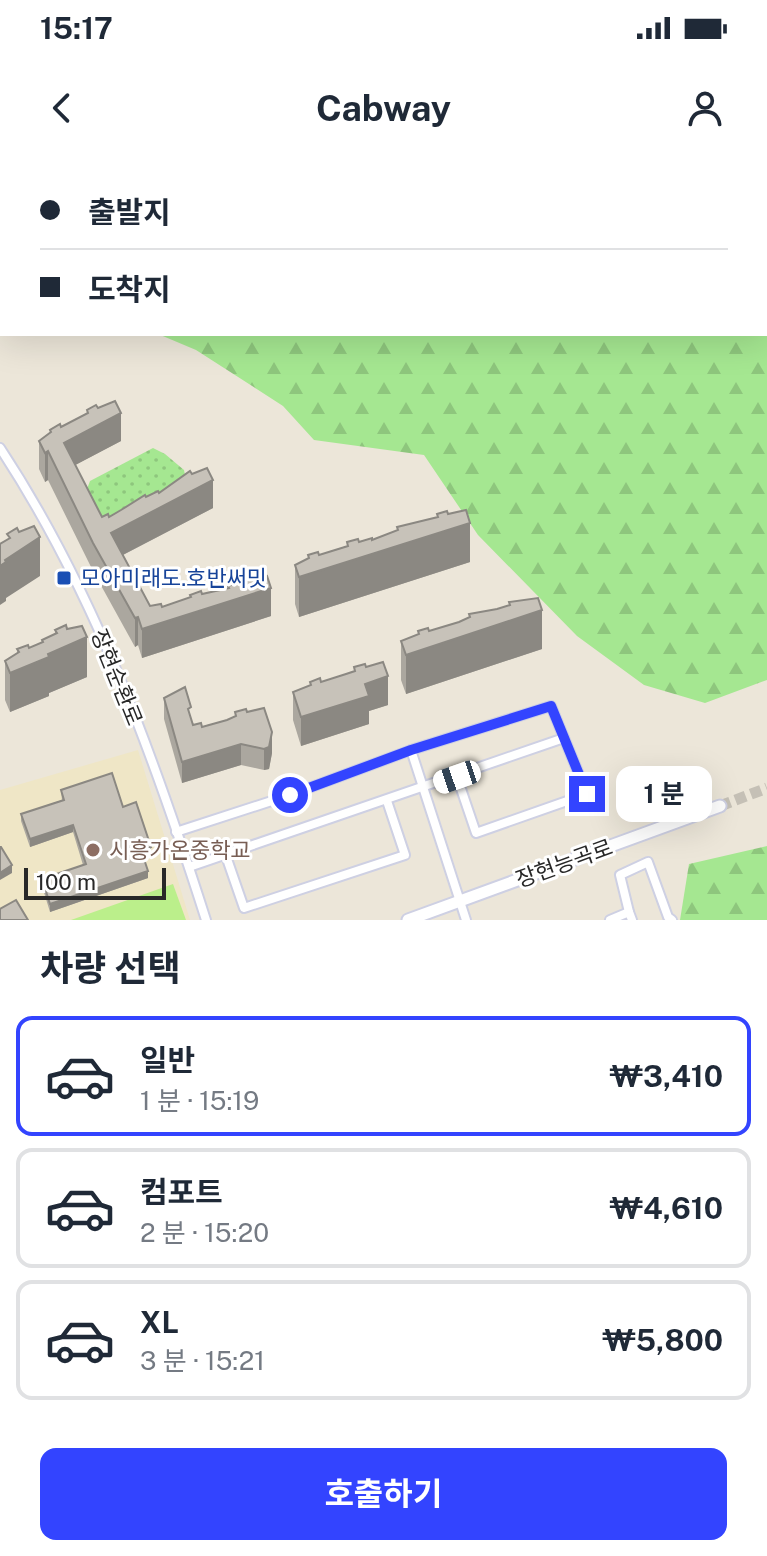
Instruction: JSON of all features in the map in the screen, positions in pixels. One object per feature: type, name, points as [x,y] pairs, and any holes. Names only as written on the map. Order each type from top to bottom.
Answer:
[{"type":"main road","name":"장현능곡로","points":[[408,920],[720,806]]},
{"type":"street","name":"장현순환로","points":[[0,448],[35,502],[112,657],[206,920]]},
{"type":"street","points":[[176,832],[290,795],[411,750],[551,706],[587,794],[476,833],[457,777]]},
{"type":"street","points":[[189,867],[564,738]]},
{"type":"street","points":[[411,750],[466,920]]},
{"type":"street","points":[[226,856],[244,908],[405,855],[387,801]]},
{"type":"street","points":[[610,920],[631,916],[620,875],[648,862],[668,917],[672,920]]},
{"type":"shaded area","name":"시흥가온중학교","points":[[138,750],[190,920],[0,920],[0,790]]},
{"type":"green space","points":[[163,336],[767,336],[767,680],[705,703],[644,685],[577,636],[478,535],[424,455],[314,440],[283,406],[196,350]]},
{"type":"green space","points":[[153,448],[184,470],[186,480],[111,521],[102,517],[87,489],[90,481]]},
{"type":"green space","points":[[767,846],[767,920],[680,920],[689,864]]},
{"type":"green space","points":[[173,884],[186,920],[71,920]]},
{"type":"building","points":[[115,401],[121,413],[64,443],[102,517],[108,514],[109,517],[145,495],[159,493],[190,471],[192,474],[207,468],[213,480],[111,533],[150,606],[161,604],[162,607],[201,591],[202,594],[229,588],[240,582],[239,579],[249,576],[250,579],[267,576],[271,588],[142,629],[138,617],[135,618],[93,543],[48,451],[45,453],[39,441],[50,430],[88,413],[87,410],[96,405],[98,408]]},
{"type":"building","points":[[466,510],[470,523],[299,577],[295,565],[309,558],[308,555],[318,552],[319,555],[348,546],[347,542],[358,539],[359,542],[372,540],[398,530],[397,527],[438,517],[437,514],[447,511],[448,514]]},
{"type":"building","points":[[34,526],[40,537],[0,566],[0,544],[10,538],[7,534],[17,528],[19,532]]},
{"type":"building","points":[[538,598],[542,610],[406,655],[401,641],[419,634],[418,631],[459,622],[470,617],[469,614],[497,609],[510,605],[509,602]]},
{"type":"building","points":[[66,625],[67,629],[82,626],[87,637],[10,673],[5,661],[19,652],[17,649],[43,642],[57,633],[55,630]]},
{"type":"building","points":[[383,662],[388,676],[365,684],[369,696],[301,717],[293,692],[320,678],[321,682],[355,671],[354,667]]},
{"type":"building","points":[[185,687],[193,725],[201,723],[202,727],[236,716],[235,712],[264,708],[272,732],[269,747],[264,749],[241,744],[182,762],[164,698]]},
{"type":"building","points":[[112,773],[123,807],[136,802],[151,847],[141,850],[148,871],[50,904],[42,879],[86,864],[73,825],[30,839],[21,814],[64,800],[61,790]]},
{"type":"building","points":[[0,847],[12,865],[0,873]]},
{"type":"building","points":[[16,900],[28,920],[0,920],[0,909]]},
{"type":"tunnel","points":[[720,806],[767,788]]},
{"type":"place","name":"모아미래도.호반써밋","points":[[64,578]]},
{"type":"place","name":"시흥가온중학교","points":[[93,850]]},
{"type":"route","points":[[290,795],[411,750],[551,706],[587,794]]}]
